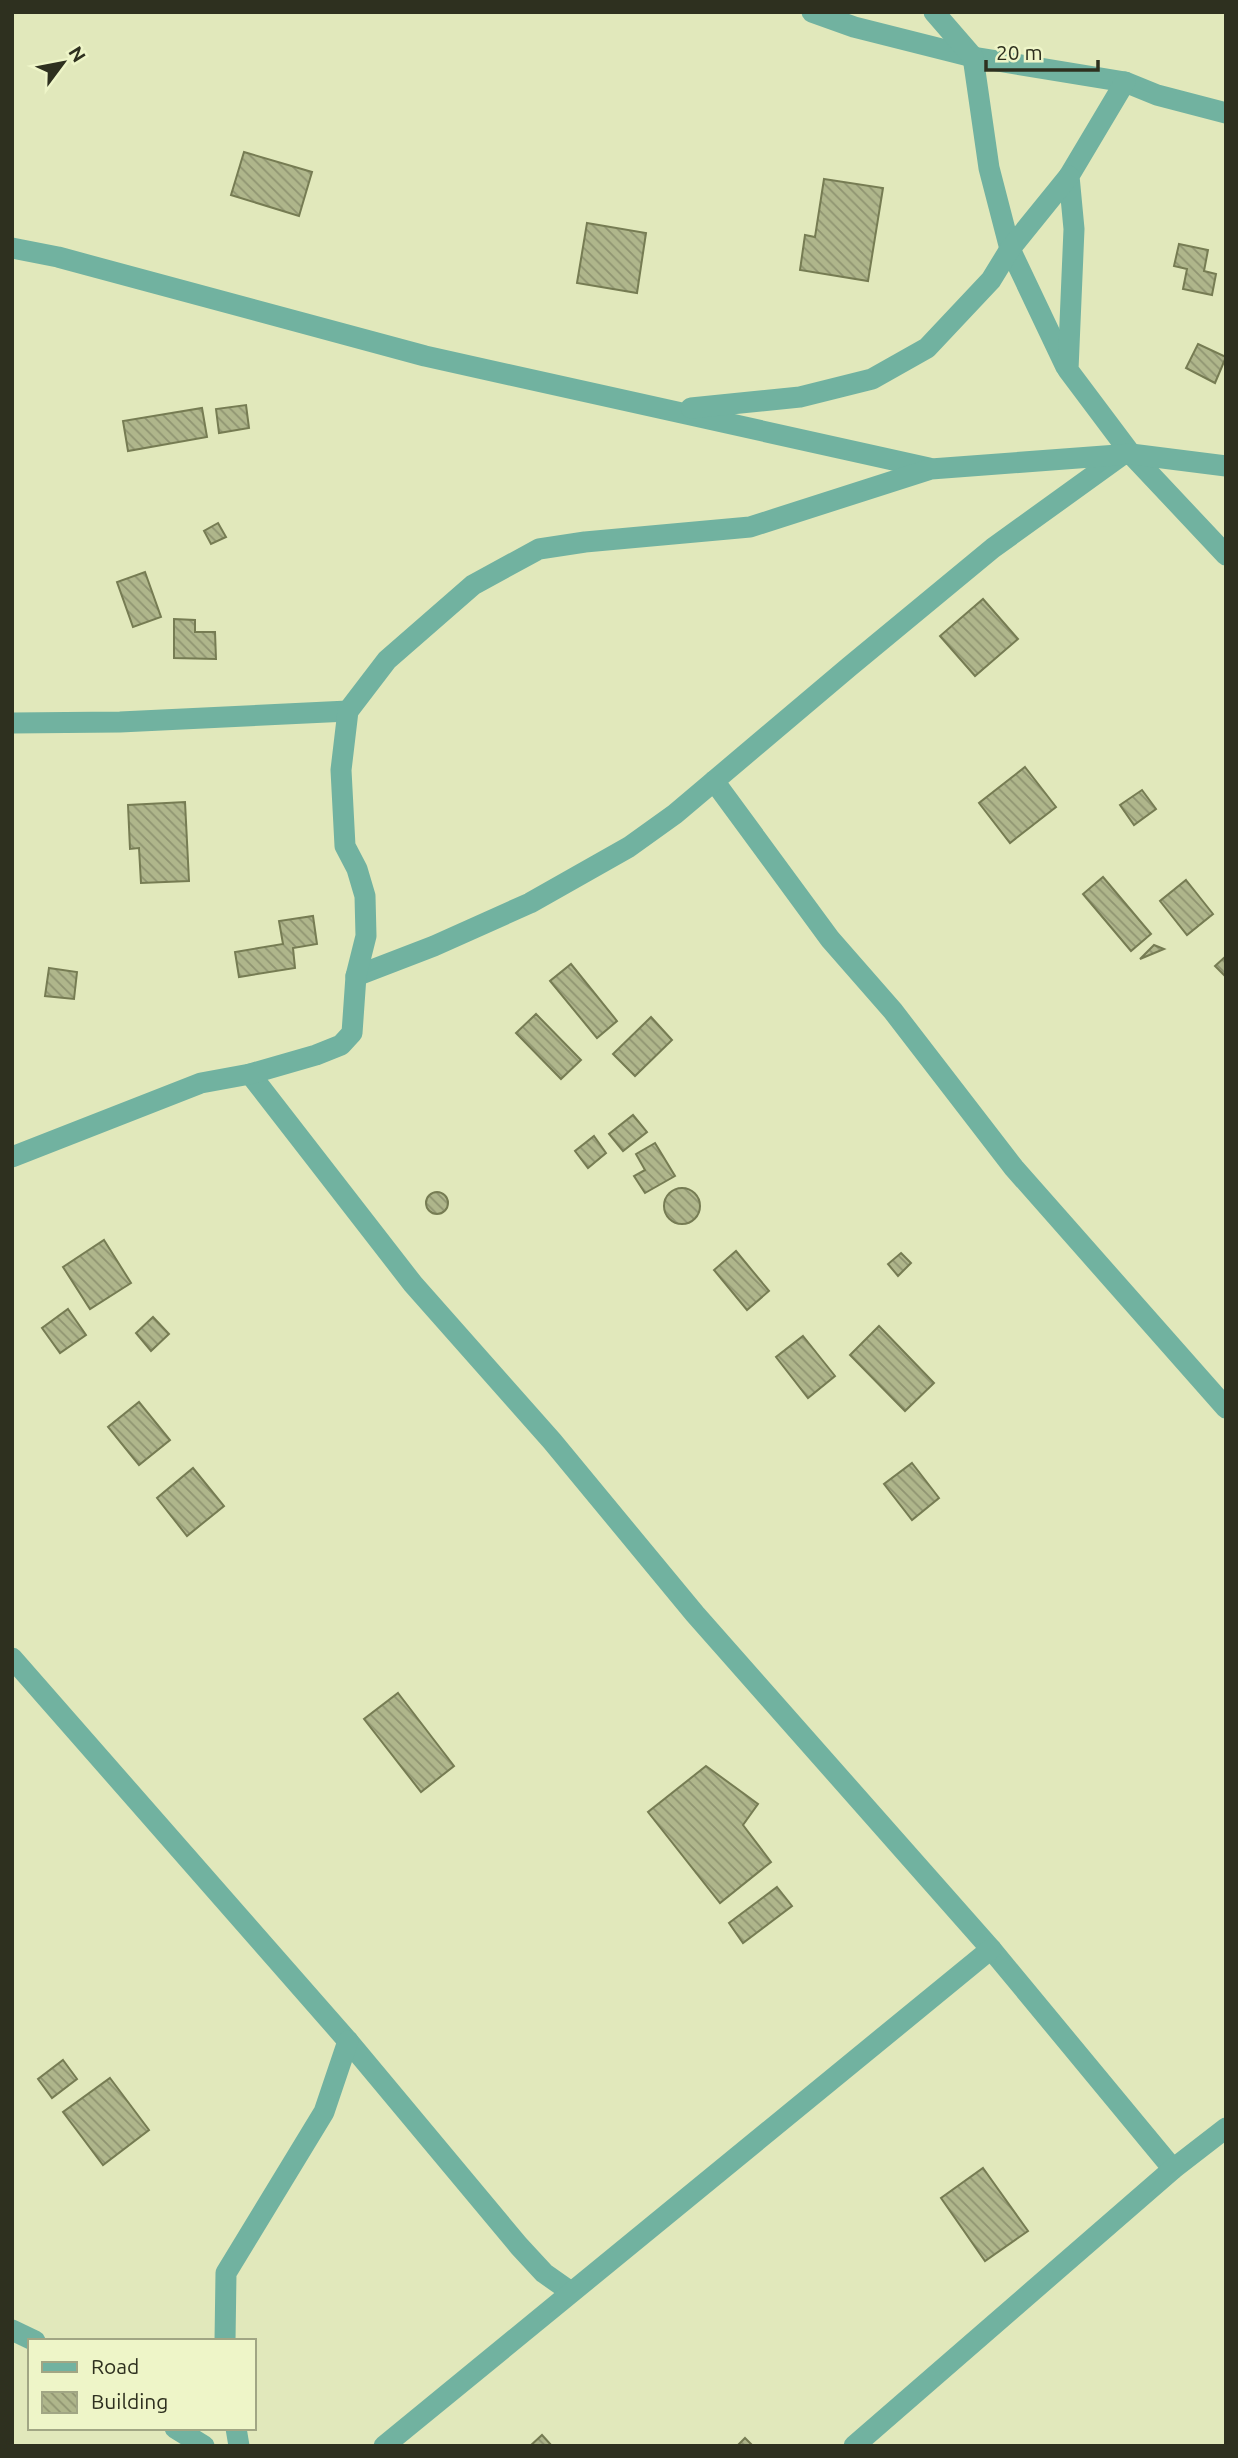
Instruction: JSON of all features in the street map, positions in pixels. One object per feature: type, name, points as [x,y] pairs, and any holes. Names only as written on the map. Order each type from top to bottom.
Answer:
[{"type":"street","points":[[812,12],[854,27],[973,57],[1125,82],[1157,95],[1226,113]]},
{"type":"street","points":[[934,12],[973,57],[989,168],[1010,249],[1068,370],[1127,454],[1226,555]]},
{"type":"street","points":[[672,409],[800,397],[872,379],[927,348],[991,280],[1010,249],[1069,176],[1125,82]]},
{"type":"street","points":[[1068,370],[1073,229],[1069,176]]},
{"type":"street","points":[[12,248],[58,257],[425,356],[931,468]]},
{"type":"street","points":[[356,976],[433,946],[530,903],[629,847],[675,814],[993,548],[1127,454]]},
{"type":"street","points":[[12,1157],[201,1083],[250,1074],[341,1045],[352,1032],[356,976],[366,936],[365,896],[357,869],[345,846],[341,770],[348,711],[387,660],[473,585],[539,549],[585,542],[750,527],[931,468],[1127,454],[1226,466]]},
{"type":"street","points":[[12,723],[120,722],[348,711]]},
{"type":"street","points":[[715,780],[830,939],[893,1011],[1014,1168],[1226,1408]]},
{"type":"street","points":[[250,1074],[413,1284],[552,1441],[695,1614],[991,1949],[1173,2169]]},
{"type":"street","points":[[12,1658],[348,2041],[519,2246],[544,2273],[571,2292]]},
{"type":"street","points":[[384,2446],[991,1949]]},
{"type":"street","points":[[225,2339],[226,2273],[324,2112],[348,2041]]},
{"type":"street","points":[[854,2446],[1173,2169],[1226,2128]]},
{"type":"street","points":[[12,2330],[31,2339]]},
{"type":"street","points":[[178,2430],[204,2446]]},
{"type":"building","points":[[244,152],[312,172],[299,216],[231,195]]},
{"type":"building","points":[[824,179],[883,188],[868,281],[800,270],[805,235],[815,237]]},
{"type":"building","points":[[587,223],[646,233],[637,293],[577,283]]},
{"type":"building","points":[[1179,244],[1208,250],[1204,271],[1216,274],[1212,295],[1183,289],[1187,269],[1174,266]]},
{"type":"building","points":[[1198,344],[1226,357],[1215,383],[1186,368]]},
{"type":"building","points":[[246,405],[249,428],[219,433],[216,409]]},
{"type":"building","points":[[202,408],[207,437],[128,451],[123,421]]},
{"type":"building","points":[[218,523],[226,537],[211,544],[204,531]]},
{"type":"building","points":[[145,572],[161,617],[133,627],[117,582]]},
{"type":"building","points":[[983,599],[1018,639],[975,676],[940,636]]},
{"type":"building","points":[[174,619],[195,620],[195,632],[215,632],[216,659],[174,658]]},
{"type":"building","points":[[1025,767],[1056,807],[1010,843],[979,803]]},
{"type":"building","points":[[1142,790],[1156,809],[1134,825],[1120,805]]},
{"type":"building","points":[[185,802],[189,881],[141,883],[139,848],[130,849],[128,805]]},
{"type":"building","points":[[1103,877],[1151,934],[1131,951],[1083,894]]},
{"type":"building","points":[[1186,880],[1213,914],[1187,935],[1160,901]]},
{"type":"building","points":[[313,916],[317,944],[293,948],[295,968],[239,977],[235,952],[283,944],[279,921]]},
{"type":"building","points":[[1154,945],[1164,949],[1140,959]]},
{"type":"building","points":[[1226,956],[1226,977],[1215,966]]},
{"type":"building","points":[[571,964],[617,1021],[597,1038],[550,981]]},
{"type":"building","points":[[49,968],[77,972],[74,999],[45,996]]},
{"type":"building","points":[[536,1014],[581,1060],[561,1079],[516,1033]]},
{"type":"building","points":[[651,1017],[672,1040],[635,1076],[613,1054]]},
{"type":"building","points":[[633,1115],[647,1132],[623,1151],[609,1134]]},
{"type":"building","points":[[594,1136],[606,1153],[588,1168],[575,1151]]},
{"type":"building","points":[[655,1143],[675,1176],[645,1193],[634,1176],[645,1170],[636,1154]]},
{"type":"building","points":[[682,1188],[695,1193],[700,1206],[695,1219],[682,1224],[669,1219],[664,1206],[669,1193]]},
{"type":"building","points":[[437,1192],[445,1195],[448,1203],[445,1211],[437,1214],[429,1211],[426,1203],[429,1195]]},
{"type":"building","points":[[104,1240],[131,1283],[90,1309],[63,1267]]},
{"type":"building","points":[[736,1251],[769,1291],[747,1310],[714,1270]]},
{"type":"building","points":[[901,1253],[911,1263],[898,1276],[888,1264]]},
{"type":"building","points":[[68,1309],[86,1335],[60,1353],[42,1328]]},
{"type":"building","points":[[153,1317],[169,1334],[151,1351],[136,1333]]},
{"type":"building","points":[[879,1326],[934,1383],[905,1411],[850,1355]]},
{"type":"building","points":[[803,1336],[835,1376],[808,1398],[776,1357]]},
{"type":"building","points":[[139,1402],[170,1440],[139,1465],[108,1427]]},
{"type":"building","points":[[912,1463],[939,1498],[912,1520],[884,1484]]},
{"type":"building","points":[[193,1468],[224,1506],[187,1536],[157,1498]]},
{"type":"building","points":[[398,1693],[454,1766],[421,1792],[364,1719]]},
{"type":"building","points":[[706,1766],[758,1804],[743,1825],[771,1862],[720,1903],[648,1812]]},
{"type":"building","points":[[777,1887],[792,1906],[743,1943],[729,1923]]},
{"type":"building","points":[[63,2060],[77,2079],[52,2098],[38,2079]]},
{"type":"building","points":[[110,2078],[149,2130],[103,2165],[63,2112]]},
{"type":"building","points":[[983,2168],[1028,2231],[985,2261],[941,2198]]},
{"type":"building","points":[[542,2435],[552,2446],[530,2446]]},
{"type":"building","points":[[745,2438],[753,2446],[737,2446]]}]
